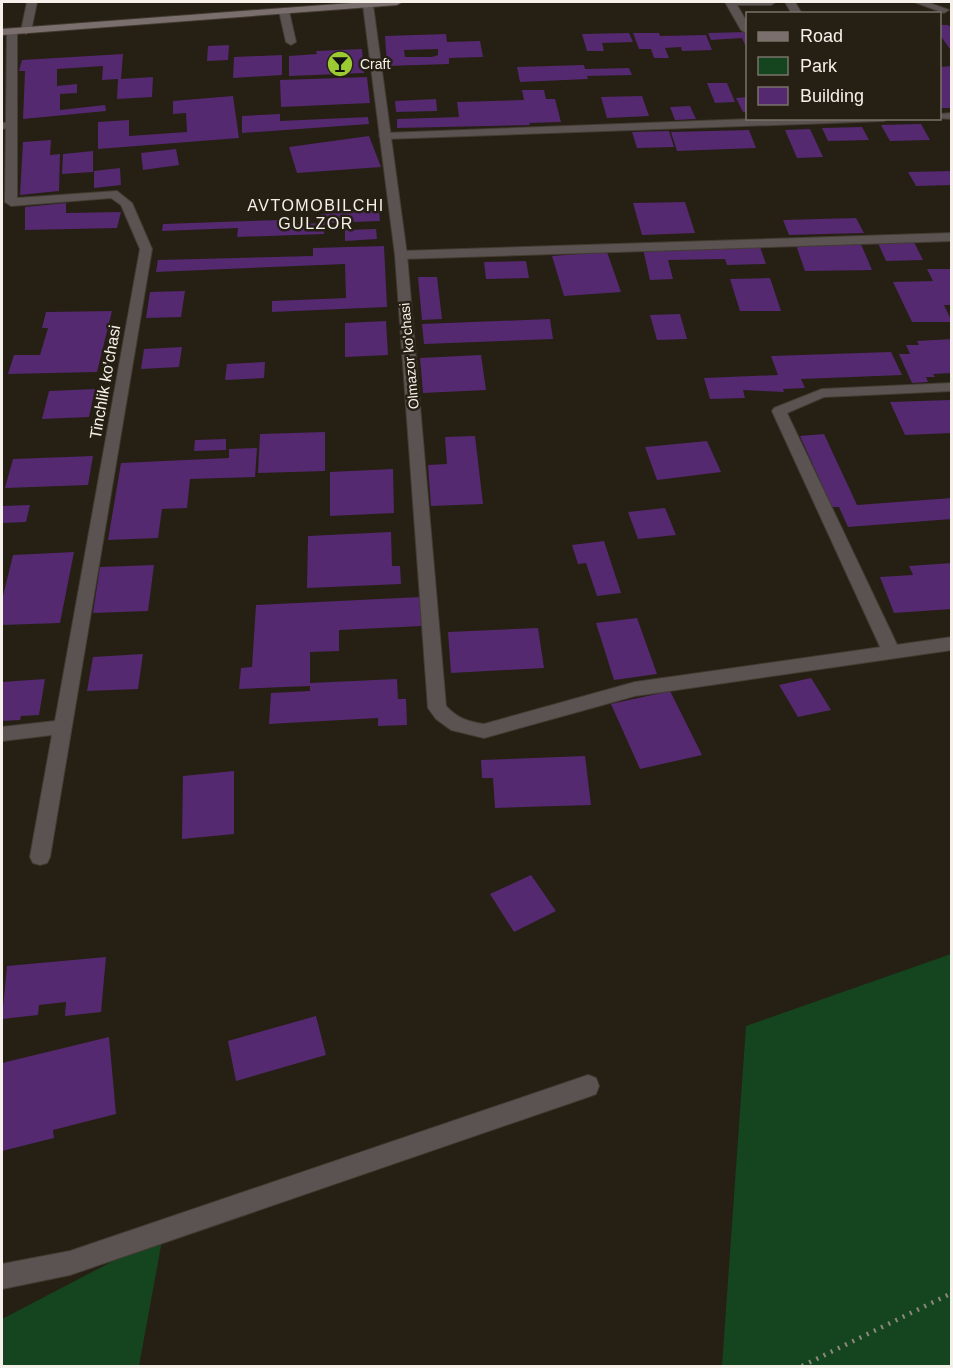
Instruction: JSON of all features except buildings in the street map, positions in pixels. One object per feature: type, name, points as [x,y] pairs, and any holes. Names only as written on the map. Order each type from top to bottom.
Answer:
[{"type":"street","name":"Tinchlik ko'chasi","points":[[32,2],[13,32],[6,126],[6,202],[113,194],[126,203],[146,249],[40,857]]},
{"type":"street","points":[[13,32],[397,2]]},
{"type":"street","points":[[730,2],[771,2]]},
{"type":"street","points":[[730,2],[746,28]]},
{"type":"street","points":[[919,2],[944,10]]},
{"type":"street","name":"Olmazor ko'chasi","points":[[368,5],[401,255],[437,708],[448,721],[465,729],[484,731],[635,689],[891,651]]},
{"type":"street","points":[[284,11],[291,42]]},
{"type":"street","points":[[385,136],[829,120]]},
{"type":"street","points":[[401,255],[951,237]]},
{"type":"street","points":[[951,387],[822,393],[779,411],[891,651],[951,643]]},
{"type":"street","points":[[2,734],[63,728]]},
{"type":"street","points":[[2,1277],[70,1263],[588,1086]]},
{"type":"path","points":[[802,1366],[951,1293]]},
{"type":"green space","points":[[951,954],[951,1366],[722,1366],[746,1026]]},
{"type":"green space","points":[[163,1235],[139,1366],[2,1366],[2,1319]]},
{"type":"place","name":"Craft","points":[[340,64]]},
{"type":"district","name":"AVTOMOBILCHI GULZOR","points":[[316,214]]}]
